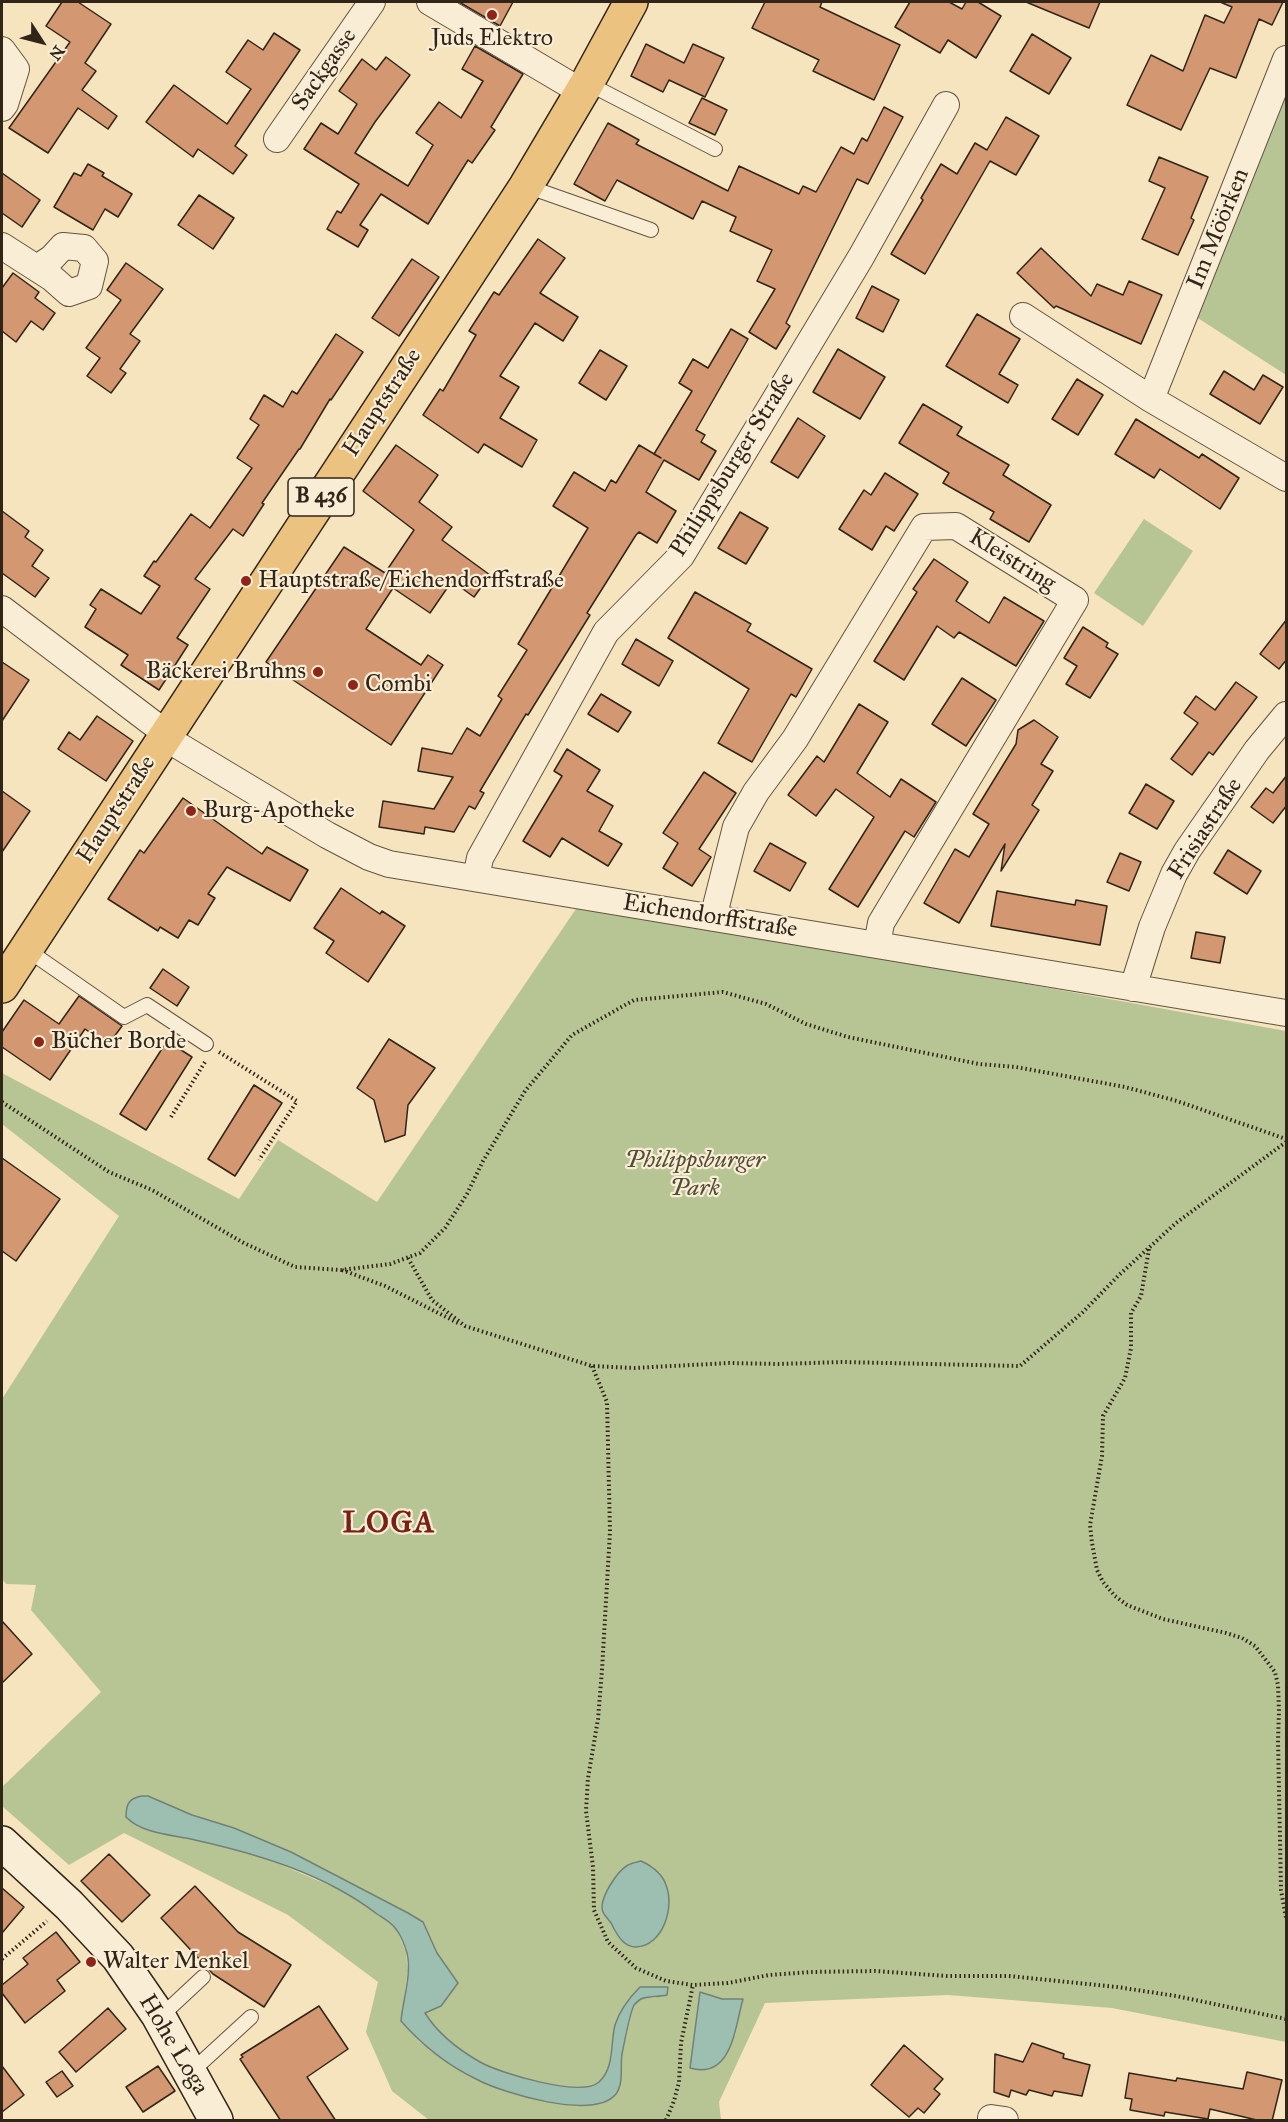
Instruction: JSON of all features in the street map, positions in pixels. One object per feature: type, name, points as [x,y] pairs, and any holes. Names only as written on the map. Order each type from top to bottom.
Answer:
[{"type":"main road","name":"Hauptstraße","points":[[2,986],[526,186],[584,88],[631,2]]},
{"type":"street","name":"Sackgasse","points":[[277,139],[372,2]]},
{"type":"street","points":[[430,2],[584,88]]},
{"type":"street","points":[[2,50],[16,69],[2,108]]},
{"type":"street","name":"Im Möörken","points":[[1151,399],[1287,59]]},
{"type":"street","name":"Philippsburger Straße","points":[[476,878],[480,858],[606,632],[681,556],[861,257],[946,105]]},
{"type":"street","points":[[2,246],[37,268]]},
{"type":"street","points":[[1023,316],[1151,399],[1287,478]]},
{"type":"street","name":"Kleistring","points":[[713,918],[736,827],[756,792],[795,739],[924,527],[956,526],[1075,600],[881,923],[877,945]]},
{"type":"street","name":"Eichendorffstraße","points":[[2,609],[159,728],[164,737],[327,836],[389,864],[1287,1013]]},
{"type":"street","name":"Frisiastraße","points":[[1133,988],[1152,927],[1174,874],[1187,851],[1257,750],[1287,715]]},
{"type":"street","name":"Hohe Loga","points":[[2,1843],[69,1905],[118,1957],[159,2018],[216,2121]]},
{"type":"lane","points":[[584,88],[715,149]]},
{"type":"lane","points":[[526,186],[651,230]]},
{"type":"lane","points":[[26,949],[124,1017],[147,1005],[209,1046]]},
{"type":"lane","points":[[159,2018],[203,1977]]},
{"type":"lane","points":[[190,2072],[251,2017]]},
{"type":"path","points":[[2,1102],[109,1172],[152,1190],[244,1243],[295,1267],[341,1270],[390,1264],[420,1253],[444,1228],[467,1194],[483,1161],[525,1091],[572,1035],[634,1000],[723,992],[766,1004],[806,1024],[848,1037],[979,1064],[1016,1067],[1125,1087],[1177,1101],[1287,1140]]},
{"type":"path","points":[[171,1117],[209,1046],[297,1101],[259,1160]]},
{"type":"path","points":[[341,1270],[385,1286],[465,1326],[591,1366],[634,1368],[729,1363],[842,1362],[1020,1366],[1083,1312],[1176,1223],[1287,1140]]},
{"type":"path","points":[[1149,1248],[1142,1296],[1131,1313],[1131,1348],[1125,1378],[1103,1416],[1102,1456],[1090,1525],[1097,1570],[1103,1582],[1115,1596],[1127,1605],[1163,1619],[1242,1638],[1255,1646],[1275,1672],[1279,1711],[1281,1890],[1287,1918]]},
{"type":"path","points":[[407,1258],[432,1300],[465,1326]]},
{"type":"path","points":[[591,1366],[607,1402],[610,1531],[598,1719],[588,1779],[586,1811],[593,1867],[594,1910],[608,1942],[636,1968],[666,1982],[693,1985],[728,1983],[769,1975],[811,1972],[875,1971],[947,1976],[1009,1976],[1117,1987],[1176,1996],[1287,2019]]},
{"type":"path","points":[[2,1959],[69,1905]]},
{"type":"path","points":[[666,2121],[679,2082],[681,2043],[693,1985]]},
{"type":"green space","points":[[1286,74],[1286,375],[1190,313]]},
{"type":"green space","points":[[1144,519],[1193,551],[1143,626],[1094,593]]},
{"type":"green space","name":"Philippsburger Park","points":[[580,903],[1286,1031],[1286,2042],[1112,2008],[948,1995],[765,2003],[719,2102],[721,2120],[429,2120],[392,2091],[366,2032],[378,1982],[288,1915],[124,1833],[69,1865],[2,1806],[2,1787],[101,1692],[31,1610],[36,1585],[6,1584],[2,1579],[2,1399],[119,1216],[2,1124],[2,1073],[239,1199],[278,1140],[377,1202]],"holes":[[[192,1815],[234,1828],[291,1852],[423,1922],[437,1953],[458,1983],[441,2006],[425,2013],[436,2028],[456,2046],[479,2062],[504,2072],[558,2086],[589,2086],[599,2082],[610,2063],[613,2033],[617,2021],[640,1987],[656,1998],[643,1997],[634,2004],[622,2054],[621,2080],[615,2094],[604,2101],[477,2080],[420,2042],[401,2021],[408,1970],[406,1952],[396,1928],[366,1905],[338,1889],[265,1858],[141,1827]],[[652,1866],[660,1873],[666,1885],[666,1920],[655,1939],[616,1932],[603,1911],[603,1899],[618,1873]],[[700,1992],[722,1999],[743,1999],[735,2036],[691,2062]]]},
{"type":"shaded area","points":[[148,1796],[192,1815],[234,1828],[291,1852],[423,1922],[437,1953],[458,1983],[441,2006],[425,2013],[449,2041],[490,2067],[559,2086],[590,2086],[599,2082],[608,2069],[615,2025],[632,1995],[640,1987],[668,1987],[667,1995],[643,1998],[634,2005],[622,2054],[620,2085],[616,2094],[605,2102],[569,2105],[548,2102],[489,2085],[445,2061],[401,2021],[408,1978],[408,1961],[400,1936],[389,1922],[357,1900],[290,1867],[243,1852],[159,1833],[133,1823],[126,1817],[128,1805],[134,1798]]},
{"type":"shaded area","points":[[641,1861],[662,1877],[668,1894],[668,1914],[660,1933],[653,1940],[645,1945],[632,1947],[617,1934],[602,1907],[606,1893],[619,1873],[629,1864]]},
{"type":"shaded area","points":[[700,1992],[722,1999],[743,1999],[734,2036],[723,2059],[715,2066],[704,2070],[690,2068]]},
{"type":"building","points":[[62,2],[78,2],[111,24],[85,63],[96,71],[82,90],[117,116],[108,129],[78,108],[48,153],[9,128],[70,42],[46,26]]},
{"type":"building","name":"Juds Elektro","points":[[459,2],[513,2],[500,26]]},
{"type":"building","points":[[765,2],[822,2],[820,7],[900,45],[874,100],[813,71],[819,60],[752,28]]},
{"type":"building","points":[[910,2],[949,2],[962,9],[966,2],[978,2],[1001,16],[976,58],[948,40],[940,53],[895,27]]},
{"type":"building","points":[[1026,2],[1100,2],[1089,28]]},
{"type":"building","points":[[1220,2],[1283,2],[1272,25],[1259,19],[1236,78],[1210,68],[1181,130],[1127,105],[1151,55],[1183,71],[1205,15],[1224,23],[1232,7]]},
{"type":"building","points":[[274,33],[300,50],[235,146],[247,155],[233,174],[198,149],[193,157],[146,122],[174,85],[227,124],[251,89],[226,72],[248,40],[263,50]]},
{"type":"building","points":[[1032,34],[1071,58],[1049,94],[1010,71]]},
{"type":"building","points":[[646,44],[684,63],[693,44],[724,58],[705,97],[669,80],[663,92],[631,76]]},
{"type":"building","points":[[475,46],[523,74],[491,127],[495,130],[472,163],[468,160],[428,224],[381,194],[360,225],[368,230],[358,247],[327,229],[337,211],[341,213],[359,184],[304,149],[321,123],[338,134],[357,104],[339,91],[362,59],[376,70],[386,57],[410,75],[355,153],[408,186],[433,145],[416,133],[439,102],[461,118],[483,81],[462,69]]},
{"type":"building","points":[[702,98],[727,110],[715,135],[689,123]]},
{"type":"building","points":[[884,107],[903,117],[868,184],[857,179],[786,323],[790,326],[776,349],[749,332],[775,289],[757,281],[772,250],[730,231],[736,217],[702,201],[693,219],[617,180],[605,201],[574,184],[608,123],[639,140],[636,144],[728,191],[739,166],[799,194],[803,186],[816,192],[841,147],[854,154],[862,138],[867,141]]},
{"type":"building","points":[[1006,117],[1039,136],[1016,175],[990,161],[925,274],[891,254],[941,164],[957,174],[975,143],[987,150]]},
{"type":"building","points":[[1159,157],[1208,177],[1191,218],[1194,220],[1178,255],[1142,239],[1165,188],[1149,181]]},
{"type":"building","points":[[88,164],[104,173],[102,176],[132,194],[118,217],[105,209],[93,230],[54,207],[74,173],[81,176]]},
{"type":"building","points":[[2,173],[40,200],[22,227],[2,213]]},
{"type":"building","points":[[199,195],[234,218],[213,249],[178,225]]},
{"type":"building","points":[[538,239],[565,258],[540,293],[578,317],[563,341],[535,323],[500,376],[519,387],[500,418],[537,440],[522,467],[484,444],[478,453],[423,415],[440,389],[443,391],[476,335],[469,331],[494,292],[499,295]]},
{"type":"building","points":[[1041,248],[1091,296],[1097,284],[1123,295],[1129,281],[1162,295],[1141,344],[1056,306],[1054,308],[1017,273]]},
{"type":"building","points":[[412,259],[439,277],[399,336],[372,318]]},
{"type":"building","points":[[126,263],[163,289],[130,334],[140,341],[120,369],[126,373],[111,393],[87,376],[100,358],[86,348],[121,300],[107,290]]},
{"type":"building","points":[[13,273],[39,292],[35,298],[55,313],[43,330],[31,321],[16,342],[2,331],[2,288]]},
{"type":"building","points":[[872,286],[899,300],[883,332],[856,318]]},
{"type":"building","points":[[977,314],[1020,339],[999,374],[1018,385],[1008,403],[946,366]]},
{"type":"building","points":[[731,329],[748,339],[696,430],[705,435],[701,442],[716,451],[699,480],[664,460],[646,492],[676,511],[657,543],[639,532],[636,535],[587,613],[590,615],[528,715],[526,714],[480,791],[484,793],[475,809],[469,806],[454,832],[425,827],[424,834],[379,827],[383,801],[434,809],[453,777],[418,771],[422,748],[452,754],[467,728],[480,736],[502,699],[498,696],[527,650],[518,644],[588,528],[553,506],[574,472],[605,491],[611,480],[616,483],[639,445],[654,454],[692,391],[679,383],[693,359],[708,368]]},
{"type":"building","points":[[336,334],[363,352],[262,503],[264,504],[243,536],[233,529],[195,579],[210,589],[177,638],[188,645],[159,690],[121,665],[128,655],[85,627],[96,609],[90,605],[101,589],[141,614],[160,586],[144,576],[154,561],[156,562],[191,514],[210,528],[252,468],[237,458],[259,425],[250,419],[264,395],[283,407],[292,391],[297,394]]},
{"type":"building","points":[[838,349],[885,377],[860,419],[813,392]]},
{"type":"building","points":[[600,350],[627,366],[606,400],[579,383]]},
{"type":"building","points":[[1224,371],[1254,390],[1263,375],[1283,387],[1260,424],[1210,394]]},
{"type":"building","points":[[1077,379],[1103,395],[1078,435],[1052,419]]},
{"type":"building","points":[[923,404],[962,427],[957,435],[1009,465],[1003,475],[1051,505],[1029,542],[990,519],[994,512],[943,483],[949,473],[899,443]]},
{"type":"building","points":[[798,418],[825,436],[798,478],[771,462]]},
{"type":"building","points":[[1136,419],[1199,458],[1202,454],[1239,478],[1220,509],[1160,469],[1154,478],[1115,454]]},
{"type":"building","points":[[396,445],[438,475],[419,502],[452,527],[442,540],[490,575],[474,597],[452,581],[430,613],[393,588],[366,629],[421,665],[428,655],[443,665],[391,745],[266,662],[344,547],[385,573],[414,530],[363,491]]},
{"type":"building","points":[[885,473],[918,494],[894,531],[886,526],[872,550],[839,529],[864,490],[871,495]]},
{"type":"building","points":[[2,511],[29,531],[25,537],[43,550],[32,566],[49,578],[35,597],[2,573]]},
{"type":"building","points":[[740,512],[768,528],[746,564],[718,548]]},
{"type":"building","points":[[934,559],[968,582],[956,601],[989,623],[1004,597],[1044,621],[1016,666],[959,632],[954,638],[937,626],[904,680],[874,661],[917,592],[913,589]]},
{"type":"building","points":[[695,592],[751,624],[747,631],[812,669],[796,697],[791,694],[752,762],[718,743],[749,689],[668,638]]},
{"type":"building","points":[[1287,619],[1287,659],[1279,669],[1260,654]]},
{"type":"building","points":[[1083,627],[1108,643],[1106,647],[1118,654],[1090,698],[1066,684],[1077,666],[1064,658]]},
{"type":"building","points":[[636,639],[673,661],[659,686],[622,664]]},
{"type":"building","points":[[2,662],[29,680],[2,721]]},
{"type":"building","points":[[962,678],[996,700],[966,746],[932,724]]},
{"type":"building","points":[[1236,682],[1257,697],[1213,755],[1209,752],[1192,775],[1171,759],[1198,723],[1184,713],[1196,696],[1215,710]]},
{"type":"building","points":[[601,694],[631,712],[618,732],[588,714]]},
{"type":"building","points":[[859,704],[888,722],[857,773],[890,797],[901,779],[936,802],[914,837],[905,831],[858,907],[829,889],[874,817],[836,789],[816,816],[788,795],[817,756],[824,762]]},
{"type":"building","points":[[97,716],[133,741],[106,781],[58,749],[69,732],[80,740]]},
{"type":"building","points":[[1034,720],[1058,737],[1041,764],[1053,771],[1032,805],[1039,810],[1001,871],[1005,844],[959,923],[924,903],[955,849],[969,857],[989,824],[973,814],[1016,744],[1018,730]]},
{"type":"building","points":[[567,749],[600,770],[587,791],[613,806],[599,831],[622,844],[608,866],[562,838],[550,857],[523,841],[562,776],[554,771]]},
{"type":"building","points":[[704,772],[736,793],[699,849],[711,857],[692,886],[663,868],[678,843],[663,833]]},
{"type":"building","points":[[1287,775],[1287,805],[1273,823],[1251,807],[1266,788],[1273,793]]},
{"type":"building","points":[[1146,784],[1174,801],[1157,829],[1129,813]]},
{"type":"building","points":[[2,791],[30,811],[2,852]]},
{"type":"building","points":[[183,798],[262,854],[267,847],[308,870],[290,901],[227,867],[208,894],[215,898],[198,925],[189,920],[178,938],[160,927],[158,931],[108,899],[140,850],[144,853]]},
{"type":"building","points":[[770,843],[806,863],[790,891],[754,871]]},
{"type":"building","points":[[1228,850],[1261,871],[1247,894],[1214,873]]},
{"type":"building","points":[[1120,853],[1141,862],[1129,891],[1107,882]]},
{"type":"building","points":[[341,888],[380,914],[382,911],[405,926],[368,982],[326,953],[334,941],[314,928]]},
{"type":"building","points":[[997,891],[1075,905],[1076,900],[1107,906],[1100,945],[991,926]]},
{"type":"building","points":[[1196,932],[1225,937],[1220,963],[1191,958]]},
{"type":"building","points":[[163,969],[189,987],[177,1006],[150,988]]},
{"type":"building","name":"Bücher Borde","points":[[79,996],[122,1026],[108,1045],[85,1029],[50,1080],[2,1047],[2,1032],[24,1000],[59,1024]]},
{"type":"building","points":[[389,1039],[435,1068],[408,1105],[405,1135],[385,1142],[374,1100],[357,1088]]},
{"type":"building","points":[[167,1041],[192,1057],[146,1130],[120,1114]]},
{"type":"building","points":[[254,1085],[282,1103],[235,1176],[208,1159]]},
{"type":"building","points":[[2,1158],[60,1199],[16,1261],[2,1251]]},
{"type":"building","points":[[2,1621],[32,1654],[2,1683]]},
{"type":"building","points":[[109,1854],[150,1895],[122,1922],[81,1881]]},
{"type":"building","points":[[195,1886],[238,1932],[291,1965],[264,2007],[213,1974],[161,1918]]},
{"type":"building","points":[[2,1888],[24,1907],[2,1933]]},
{"type":"building","points":[[56,1932],[80,1962],[57,1980],[65,1991],[25,2023],[2,1993],[2,1985],[28,1964],[23,1958]]},
{"type":"building","points":[[319,2006],[348,2049],[307,2077],[336,2121],[281,2121],[240,2059],[243,2057],[241,2055]]},
{"type":"building","points":[[108,2008],[126,2029],[76,2072],[59,2052]]},
{"type":"building","points":[[1032,2043],[1064,2054],[1063,2058],[1090,2065],[1082,2096],[1054,2091],[1052,2096],[1029,2090],[1026,2095],[1011,2090],[1009,2097],[994,2092],[995,2054],[1023,2062]]},
{"type":"building","points":[[904,2045],[943,2079],[934,2089],[940,2094],[924,2113],[918,2108],[909,2117],[871,2085]]},
{"type":"building","points":[[2,2066],[24,2095],[2,2112]]},
{"type":"building","points":[[158,2066],[175,2091],[143,2112],[126,2087]]},
{"type":"building","points":[[62,2071],[73,2086],[57,2097],[46,2082]]},
{"type":"building","points":[[1247,2072],[1282,2080],[1272,2121],[1261,2121],[1210,2109],[1208,2119],[1165,2112],[1164,2116],[1130,2110],[1132,2099],[1125,2098],[1129,2073],[1243,2089]]},
{"type":"place","name":"Juds Elektro","points":[[492,15]]},
{"type":"place","name":"Hauptstraße/Eichendorffstraße","points":[[246,581]]},
{"type":"place","name":"Bäckerei Bruhns","points":[[318,672]]},
{"type":"place","name":"Combi","points":[[353,685]]},
{"type":"place","name":"Burg-Apotheke","points":[[191,811]]},
{"type":"place","name":"Bücher Borde","points":[[39,1042]]},
{"type":"place","name":"Walter Menkel","points":[[91,1962]]},
{"type":"district","name":"LOGA","points":[[389,1525]]}]
